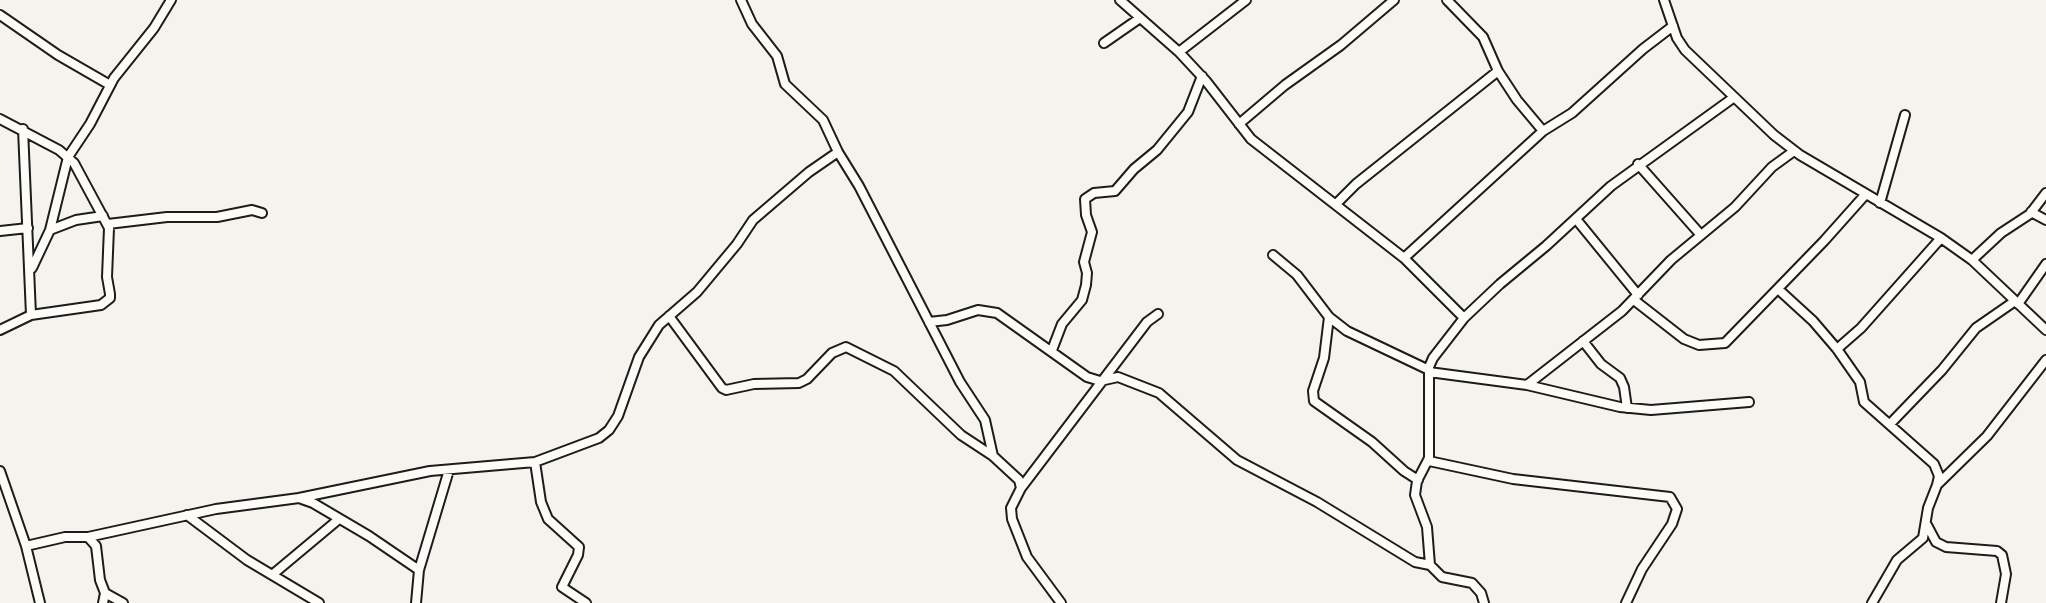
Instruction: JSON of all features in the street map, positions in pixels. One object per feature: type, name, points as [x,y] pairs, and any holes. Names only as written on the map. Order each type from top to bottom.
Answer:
[{"type":"street","points":[[30,272],[50,230],[68,157],[110,85],[127,60],[154,28],[171,0]]},
{"type":"street","points":[[741,0],[752,24],[777,56],[785,84],[823,120],[960,382],[985,420],[993,456]]},
{"type":"street","points":[[1120,0],[1179,52],[1202,76],[1251,139],[1404,258],[1464,318]]},
{"type":"street","points":[[1239,124],[1285,85],[1341,45],[1394,0]]},
{"type":"street","points":[[1448,0],[1483,37],[1498,71],[1543,131]]},
{"type":"street","points":[[1664,0],[1685,50],[1734,98],[1794,151],[1941,238],[1971,260],[2046,330]]},
{"type":"street","points":[[1179,52],[1243,1]]},
{"type":"street","points":[[0,15],[58,55],[110,85]]},
{"type":"street","points":[[1104,43],[1140,18]]},
{"type":"street","points":[[1404,258],[1543,131],[1572,113],[1643,49],[1673,26]]},
{"type":"street","points":[[1336,204],[1356,184],[1498,71]]},
{"type":"street","points":[[1052,350],[1062,324],[1082,300],[1086,285],[1087,273],[1084,262],[1092,232],[1086,215],[1085,199],[1094,192],[1115,191],[1134,169],[1157,150],[1188,112],[1202,76]]},
{"type":"street","points":[[1430,566],[1426,527],[1415,495],[1418,480],[1429,461],[1429,371],[1433,358],[1464,318],[1638,164],[1734,98]]},
{"type":"street","points":[[1880,203],[1905,115]]},
{"type":"street","points":[[0,118],[23,129],[68,157],[108,224],[110,298],[106,303],[31,315],[0,330]]},
{"type":"street","points":[[23,129],[31,315]]},
{"type":"street","points":[[1527,385],[1636,298],[1700,234],[1735,207],[1772,167],[1794,151]]},
{"type":"street","points":[[26,546],[65,537],[88,537],[188,515],[299,498],[430,471],[535,462],[582,446],[609,430],[626,398],[639,357],[649,338],[669,315],[697,292],[737,244],[753,220],[809,172],[838,152]]},
{"type":"street","points":[[1638,164],[1700,234]]},
{"type":"street","points":[[1971,260],[2001,233],[2031,212],[2046,193]]},
{"type":"street","points":[[1576,219],[1636,298],[1677,334],[1699,345],[1712,346],[1725,343],[1778,290],[1865,195]]},
{"type":"street","points":[[108,224],[167,217],[217,217],[252,210],[262,213]]},
{"type":"street","points":[[2031,212],[2046,220]]},
{"type":"street","points":[[50,230],[76,220],[103,216]]},
{"type":"street","points":[[0,231],[28,228]]},
{"type":"street","points":[[1838,349],[1862,328],[1941,238]]},
{"type":"street","points":[[1274,255],[1284,261],[1297,275],[1329,317],[1356,337],[1429,371],[1527,385],[1627,408],[1664,410],[1706,404],[1749,402]]},
{"type":"street","points":[[1890,424],[1942,370],[1976,328],[2016,303],[2046,264]]},
{"type":"street","points":[[1778,290],[1814,321],[1838,349],[1860,382],[1864,402],[1934,464],[1939,476],[1928,508],[1923,538],[1897,560],[1872,603]]},
{"type":"street","points":[[930,322],[947,320],[970,311],[993,311],[1052,350],[1087,377],[1100,381],[1118,377],[1159,393],[1237,460],[1317,502],[1415,561],[1430,566],[1442,577],[1472,583],[1481,593],[1484,603]]},
{"type":"street","points":[[1061,603],[1026,557],[1012,519],[1011,508],[1021,488],[1147,322],[1158,314]]},
{"type":"street","points":[[669,315],[726,390],[754,384],[799,382],[807,379],[832,353],[846,347],[894,371],[961,435],[993,456],[1019,480],[1021,488]]},
{"type":"street","points":[[1329,317],[1324,358],[1313,391],[1314,401],[1372,442],[1404,471],[1418,480]]},
{"type":"street","points":[[1583,341],[1601,364],[1620,378],[1624,387],[1627,408]]},
{"type":"street","points":[[1937,484],[1987,436],[2046,360]]},
{"type":"street","points":[[1429,461],[1513,479],[1670,496],[1677,509],[1672,524],[1642,569],[1626,603]]},
{"type":"street","points":[[535,462],[541,502],[548,519],[579,547],[578,555],[562,587],[586,603]]},
{"type":"street","points":[[416,603],[419,570],[449,470]]},
{"type":"street","points":[[0,471],[26,546],[40,603]]},
{"type":"street","points":[[299,498],[339,519],[419,570]]},
{"type":"street","points":[[188,515],[217,540],[319,603]]},
{"type":"street","points":[[272,575],[339,519]]},
{"type":"street","points":[[1927,524],[1936,542],[1946,547],[1997,551],[2002,555],[2007,574],[2001,603]]},
{"type":"street","points":[[88,537],[96,546],[100,580],[105,593],[103,603]]},
{"type":"street","points":[[105,593],[123,603]]}]
